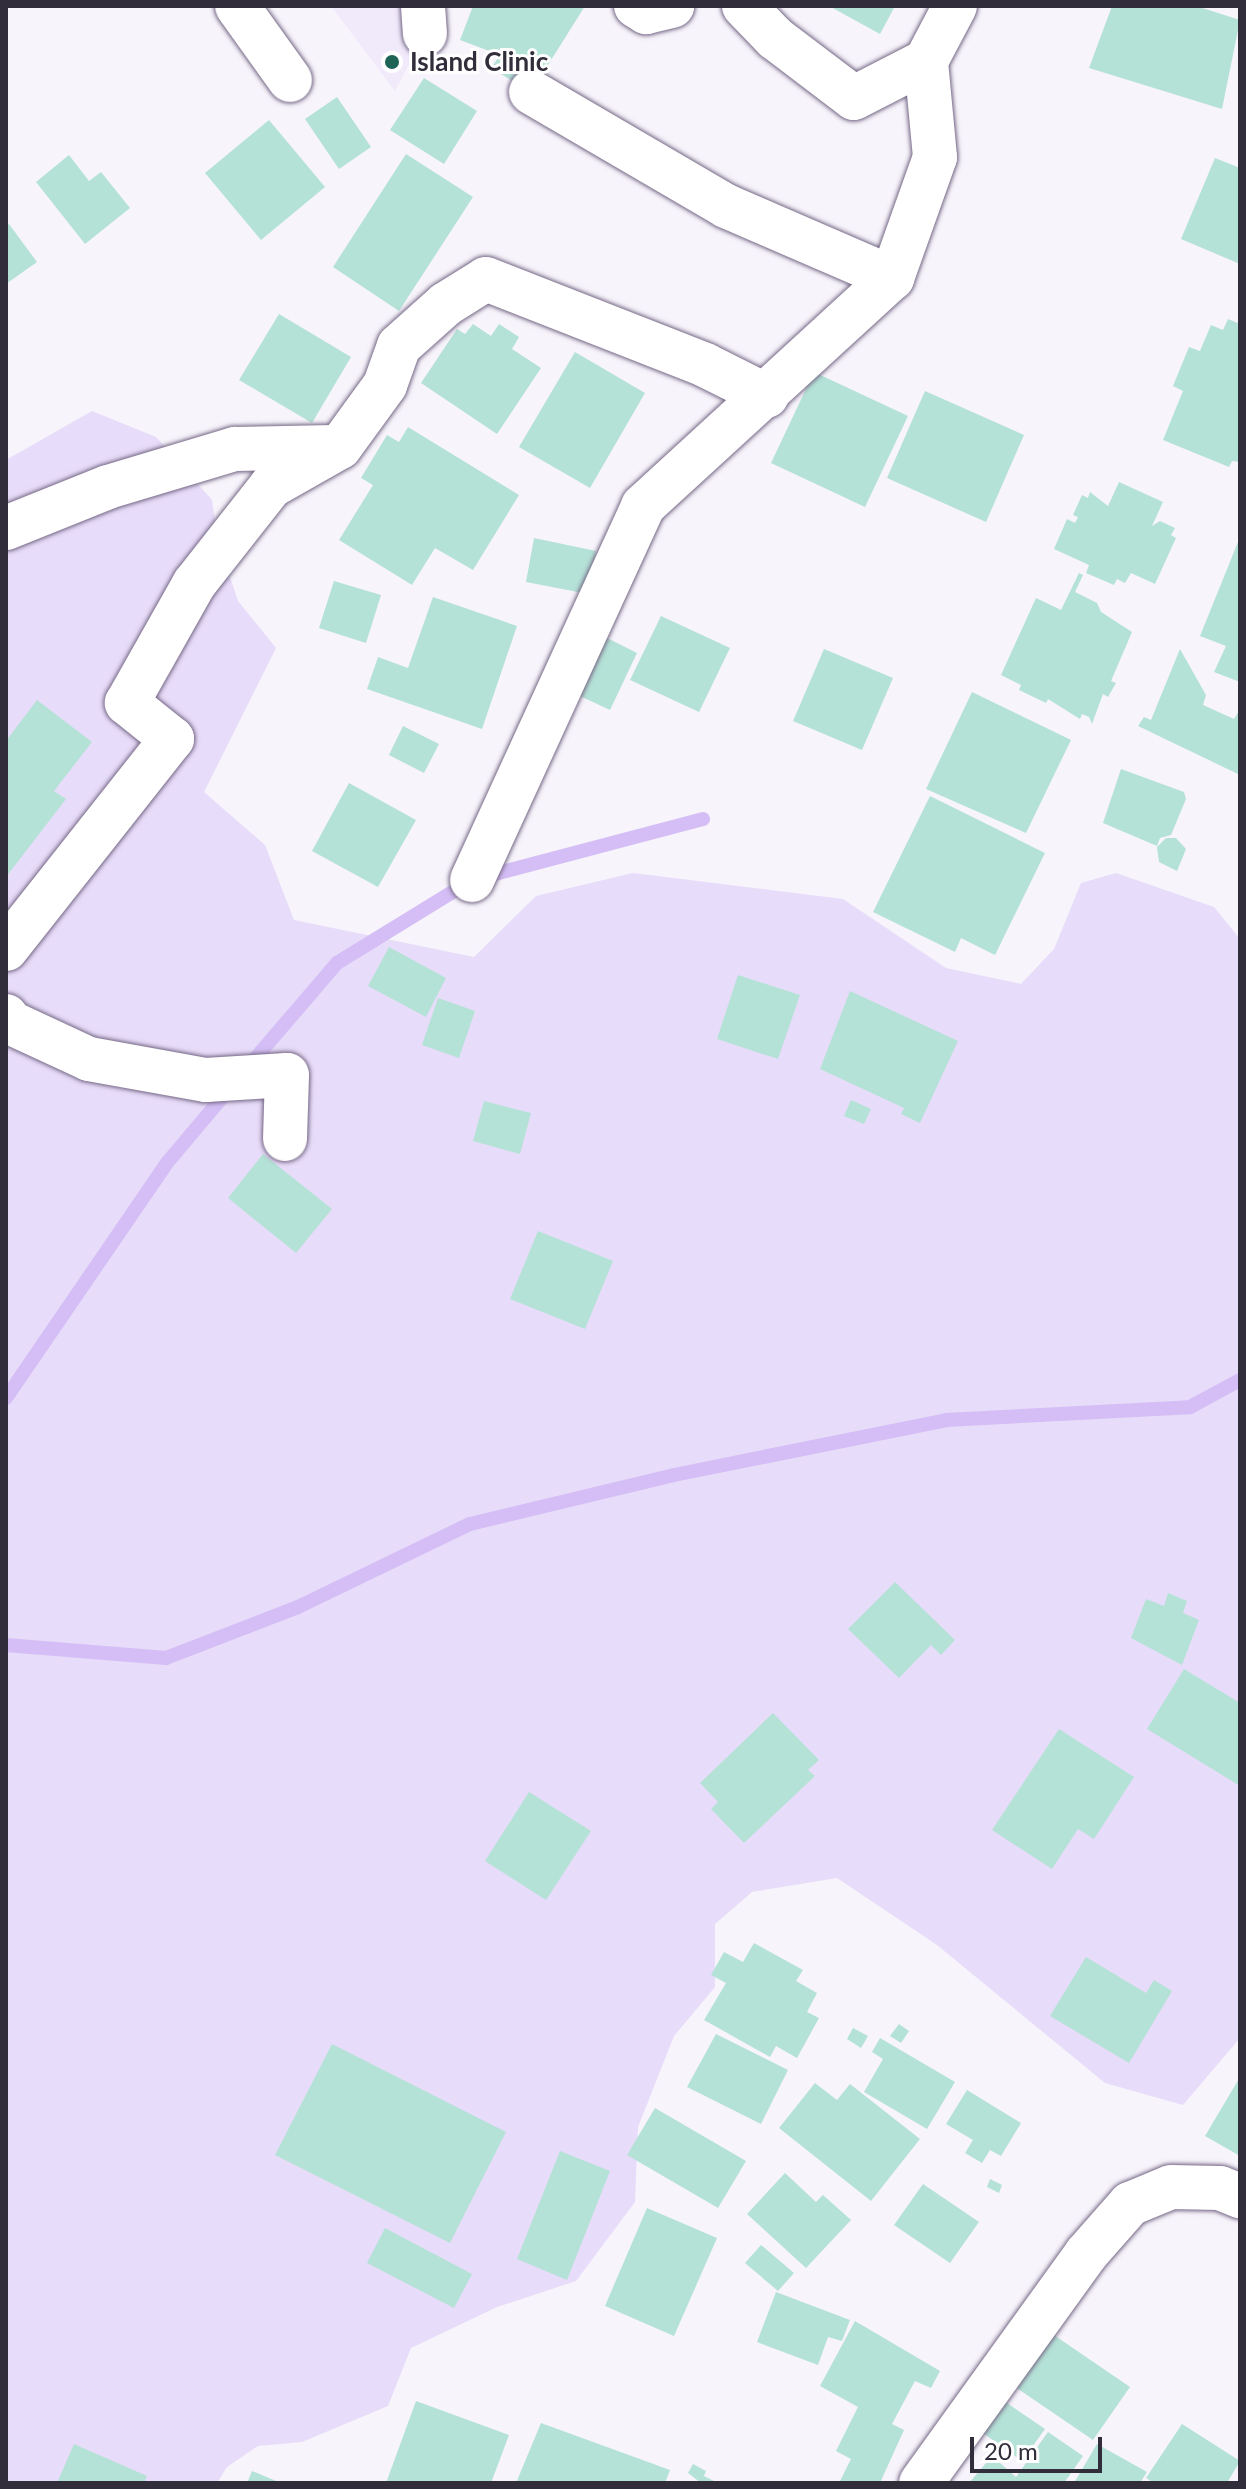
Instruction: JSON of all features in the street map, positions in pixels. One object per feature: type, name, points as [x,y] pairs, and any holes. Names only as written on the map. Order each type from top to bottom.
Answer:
[{"type":"street","points":[[237,6],[290,80]]},
{"type":"street","points":[[636,6],[646,12],[672,6]]},
{"type":"street","points":[[744,6],[775,38],[854,98],[926,61]]},
{"type":"street","points":[[472,880],[643,506],[767,396],[892,278],[935,157],[926,61],[955,6]]},
{"type":"street","points":[[531,92],[726,206],[892,278]]},
{"type":"street","points":[[6,949],[172,739],[127,703],[194,584],[271,486],[340,447],[385,385],[399,346],[437,310],[486,279],[705,365],[767,396]]},
{"type":"street","points":[[6,528],[108,487],[235,449],[340,447]]},
{"type":"street","points":[[6,1016],[7,1021],[89,1059],[206,1080],[287,1075],[285,1139]]},
{"type":"street","points":[[921,2483],[1086,2254],[1130,2204],[1171,2187],[1220,2188],[1240,2196]]},
{"type":"shaded area","name":"Island Clinic","points":[[331,6],[440,6],[395,91]]},
{"type":"shaded area","points":[[92,411],[156,437],[212,500],[218,542],[238,601],[276,648],[204,792],[265,845],[294,920],[474,957],[536,896],[633,873],[843,899],[946,968],[1021,984],[1054,949],[1081,883],[1116,873],[1214,907],[1240,939],[1240,2038],[1183,2105],[1105,2083],[937,1945],[837,1878],[752,1892],[715,1924],[715,1987],[674,2036],[638,2127],[635,2202],[576,2281],[497,2307],[411,2348],[388,2406],[302,2442],[258,2446],[227,2467],[217,2483],[6,2483],[6,460]]},
{"type":"building","points":[[473,6],[585,6],[531,92],[491,68],[500,55],[460,40]]},
{"type":"building","points":[[829,6],[895,6],[880,34]]},
{"type":"building","points":[[1112,6],[1196,6],[1240,20],[1222,109],[1089,68]]},
{"type":"building","points":[[424,78],[477,111],[444,164],[390,130]]},
{"type":"building","points":[[337,97],[371,147],[339,169],[305,119]]},
{"type":"building","points":[[269,120],[325,187],[261,240],[205,173]]},
{"type":"building","points":[[406,154],[473,197],[399,311],[333,267]]},
{"type":"building","points":[[69,155],[89,181],[101,172],[130,208],[85,244],[36,182]]},
{"type":"building","points":[[1215,158],[1240,168],[1240,264],[1181,239]]},
{"type":"building","points":[[9,224],[37,262],[6,284],[6,226]]},
{"type":"building","points":[[279,314],[351,357],[312,423],[239,380]]},
{"type":"building","points":[[1228,319],[1240,324],[1240,462],[1232,461],[1229,467],[1163,440],[1183,391],[1173,386],[1189,347],[1200,351],[1211,325],[1223,330]]},
{"type":"building","points":[[473,324],[491,336],[499,324],[519,337],[512,349],[541,368],[497,434],[421,383],[457,329],[465,334]]},
{"type":"building","points":[[575,352],[645,393],[590,488],[519,447]]},
{"type":"building","points":[[814,372],[908,416],[865,507],[771,463]]},
{"type":"building","points":[[925,391],[1024,435],[986,522],[887,478]]},
{"type":"building","points":[[408,427],[519,495],[473,570],[435,548],[412,585],[339,540],[373,485],[361,478],[387,435],[399,442]]},
{"type":"building","points":[[1119,482],[1163,502],[1152,526],[1160,521],[1175,528],[1171,535],[1176,538],[1155,584],[1131,573],[1125,583],[1117,579],[1114,585],[1086,573],[1089,565],[1054,549],[1067,519],[1075,523],[1078,517],[1073,515],[1082,495],[1088,498],[1090,492],[1108,506]]},
{"type":"building","points":[[1240,537],[1240,682],[1214,672],[1226,646],[1200,636]]},
{"type":"building","points":[[534,538],[596,551],[588,594],[526,582]]},
{"type":"building","points":[[1079,573],[1083,575],[1075,592],[1097,603],[1101,612],[1132,632],[1111,681],[1116,683],[1108,697],[1103,694],[1092,724],[1089,717],[1082,714],[1080,719],[1048,699],[1046,703],[1019,690],[1021,685],[1001,675],[1036,598],[1061,610]]},
{"type":"building","points":[[334,581],[381,595],[366,643],[319,628]]},
{"type":"building","points":[[433,597],[517,626],[482,729],[367,689],[378,657],[408,668]]},
{"type":"building","points":[[661,616],[730,648],[699,712],[630,680]]},
{"type":"building","points":[[607,638],[637,653],[610,710],[580,696]]},
{"type":"building","points":[[824,649],[893,678],[862,750],[793,721]]},
{"type":"building","points":[[1180,649],[1206,695],[1203,705],[1234,719],[1240,709],[1240,775],[1138,726],[1144,717],[1151,720]]},
{"type":"building","points":[[972,692],[1071,740],[1026,833],[926,789]]},
{"type":"building","points":[[37,700],[92,742],[54,791],[66,799],[6,877],[6,741]]},
{"type":"building","points":[[403,726],[439,744],[424,773],[389,755]]},
{"type":"building","points":[[1121,769],[1184,792],[1186,799],[1171,835],[1160,838],[1157,846],[1103,823]]},
{"type":"building","points":[[349,783],[416,820],[378,887],[312,851]]},
{"type":"building","points":[[930,796],[1045,853],[995,955],[961,938],[955,952],[873,912]]},
{"type":"building","points":[[1166,838],[1176,838],[1186,849],[1177,871],[1159,862],[1157,847]]},
{"type":"building","points":[[389,947],[446,978],[426,1017],[368,986]]},
{"type":"building","points":[[738,975],[800,995],[778,1059],[717,1039]]},
{"type":"building","points":[[850,991],[958,1041],[920,1123],[901,1114],[904,1108],[820,1069]]},
{"type":"building","points":[[438,998],[475,1011],[459,1058],[422,1045]]},
{"type":"building","points":[[851,1100],[871,1109],[864,1124],[844,1116]]},
{"type":"building","points":[[484,1101],[531,1113],[520,1154],[473,1141]]},
{"type":"building","points":[[263,1154],[332,1209],[296,1253],[228,1198]]},
{"type":"building","points":[[538,1231],[613,1261],[585,1329],[510,1299]]},
{"type":"building","points":[[895,1582],[955,1640],[941,1655],[931,1645],[899,1678],[848,1629]]},
{"type":"building","points":[[1168,1593],[1187,1601],[1183,1613],[1199,1620],[1182,1665],[1131,1638],[1146,1599],[1164,1606]]},
{"type":"building","points":[[1184,1669],[1240,1703],[1240,1786],[1147,1729]]},
{"type":"building","points":[[773,1713],[819,1760],[808,1770],[815,1776],[744,1843],[711,1809],[718,1802],[700,1783]]},
{"type":"building","points":[[1059,1729],[1134,1777],[1094,1839],[1078,1829],[1052,1869],[992,1830]]},
{"type":"building","points":[[529,1792],[591,1831],[546,1900],[485,1861]]},
{"type":"building","points":[[754,1943],[803,1970],[796,1981],[817,1993],[807,2012],[819,2018],[797,2058],[776,2046],[770,2057],[704,2020],[726,1983],[711,1975],[724,1952],[743,1962]]},
{"type":"building","points":[[1086,1957],[1146,1993],[1154,1980],[1172,1991],[1129,2063],[1050,2016]]},
{"type":"building","points":[[899,2024],[909,2031],[901,2043],[890,2036]]},
{"type":"building","points":[[853,2028],[868,2036],[861,2048],[847,2039]]},
{"type":"building","points":[[716,2034],[788,2070],[761,2124],[687,2087]]},
{"type":"building","points":[[880,2038],[955,2082],[927,2129],[864,2092],[883,2059],[872,2052]]},
{"type":"building","points":[[332,2044],[506,2132],[450,2243],[275,2155]]},
{"type":"building","points":[[1240,2077],[1240,2156],[1205,2136]]},
{"type":"building","points":[[815,2083],[837,2100],[850,2084],[920,2139],[871,2201],[779,2128]]},
{"type":"building","points":[[967,2090],[1021,2123],[1001,2156],[990,2150],[982,2163],[965,2153],[973,2140],[946,2124]]},
{"type":"building","points":[[655,2108],[746,2161],[718,2208],[627,2155]]},
{"type":"building","points":[[560,2151],[610,2171],[567,2280],[517,2259]]},
{"type":"building","points":[[785,2173],[816,2202],[823,2195],[851,2220],[806,2268],[747,2214]]},
{"type":"building","points":[[990,2179],[1002,2185],[999,2193],[987,2187]]},
{"type":"building","points":[[923,2184],[979,2222],[950,2263],[894,2225]]},
{"type":"building","points":[[647,2208],[717,2238],[674,2336],[605,2306]]},
{"type":"building","points":[[385,2228],[472,2274],[454,2308],[367,2263]]},
{"type":"building","points":[[761,2245],[794,2273],[778,2291],[745,2263]]},
{"type":"building","points":[[776,2292],[850,2320],[842,2341],[828,2337],[818,2365],[757,2342]]},
{"type":"building","points":[[855,2321],[940,2371],[931,2388],[915,2381],[892,2424],[904,2430],[880,2483],[840,2481],[851,2459],[836,2451],[858,2407],[820,2386]]},
{"type":"building","points":[[1048,2331],[1130,2387],[1093,2440],[1011,2384]]},
{"type":"building","points":[[991,2392],[1045,2429],[1022,2461],[969,2423]]},
{"type":"building","points":[[416,2401],[509,2435],[491,2483],[386,2483]]},
{"type":"building","points":[[541,2423],[670,2470],[665,2483],[516,2483]]},
{"type":"building","points":[[1182,2424],[1240,2461],[1227,2483],[1154,2483],[1146,2478]]},
{"type":"building","points":[[1048,2432],[1083,2456],[1064,2483],[969,2483],[992,2456],[1016,2477]]},
{"type":"building","points":[[74,2444],[147,2476],[144,2483],[57,2483]]},
{"type":"building","points":[[1097,2444],[1147,2472],[1140,2483],[1074,2483]]},
{"type":"building","points":[[693,2464],[706,2471],[704,2476],[718,2483],[701,2483],[688,2473]]},
{"type":"building","points":[[252,2471],[281,2483],[247,2483]]},
{"type":"waterway","points":[[247,1068],[337,963],[472,880],[703,819]]},
{"type":"waterway","points":[[6,1398],[166,1164],[231,1087]]},
{"type":"waterway","points":[[6,1645],[166,1658],[298,1607],[470,1524],[674,1475],[946,1420],[1190,1407],[1240,1380]]},
{"type":"place","name":"Island Clinic","points":[[392,62]]}]
